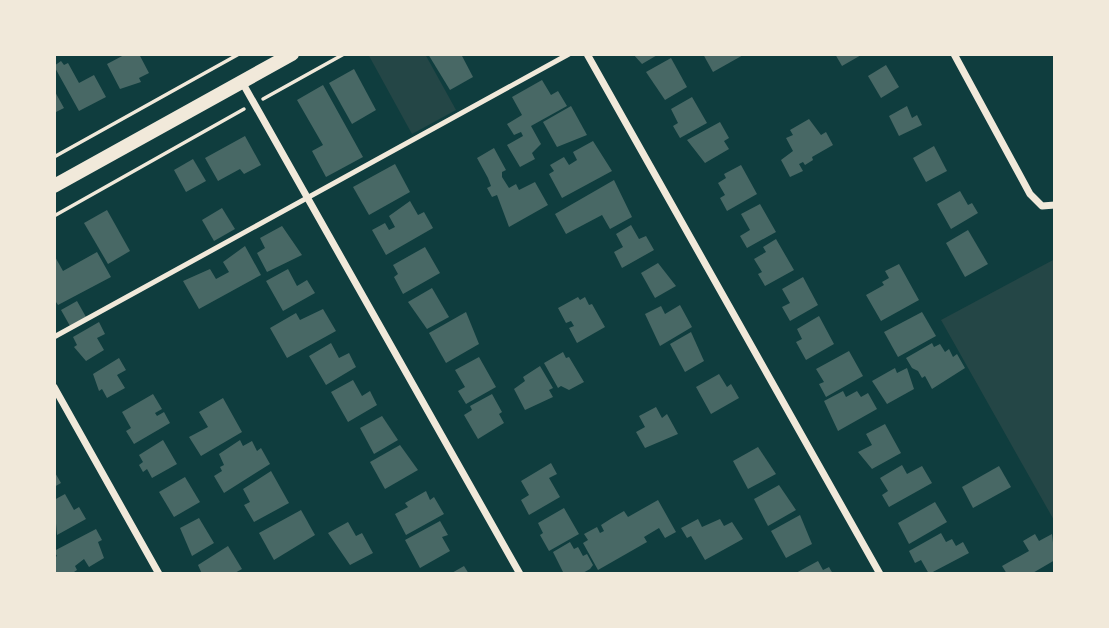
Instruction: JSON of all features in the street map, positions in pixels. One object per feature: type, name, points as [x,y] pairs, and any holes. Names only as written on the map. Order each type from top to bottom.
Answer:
[{"type":"main road","points":[[54,186],[292,54]]},
{"type":"street","points":[[587,54],[880,574]]},
{"type":"street","points":[[954,54],[1030,194],[1042,206],[1055,205]]},
{"type":"street","points":[[242,82],[520,574]]},
{"type":"street","points":[[54,387],[159,574]]},
{"type":"lane","points":[[54,337],[569,54]]},
{"type":"path","points":[[54,157],[239,54]]},
{"type":"path","points":[[54,216],[344,54]]},
{"type":"shaded area","points":[[368,54],[425,54],[456,110],[412,134]]},
{"type":"shaded area","points":[[1055,259],[1055,522],[941,320]]},
{"type":"building","points":[[126,54],[139,54],[149,73],[139,78],[141,82],[120,89],[107,64]]},
{"type":"building","points":[[428,54],[461,54],[473,77],[450,90]]},
{"type":"building","points":[[633,54],[659,54],[642,64]]},
{"type":"building","points":[[703,54],[745,54],[713,72]]},
{"type":"building","points":[[835,54],[863,54],[842,66]]},
{"type":"building","points":[[671,58],[687,87],[665,100],[646,72]]},
{"type":"building","points":[[61,61],[64,65],[68,63],[79,83],[94,75],[106,97],[79,111],[54,66]]},
{"type":"building","points":[[886,65],[899,87],[881,98],[868,76]]},
{"type":"building","points":[[354,69],[376,110],[352,124],[329,83]]},
{"type":"building","points":[[542,80],[551,95],[558,91],[567,106],[531,126],[541,144],[532,153],[535,159],[520,167],[507,145],[523,136],[521,132],[514,135],[507,124],[522,115],[512,97]]},
{"type":"building","points":[[323,85],[363,157],[326,177],[312,151],[323,145],[297,100]]},
{"type":"building","points":[[54,90],[64,108],[54,113]]},
{"type":"building","points":[[692,97],[707,123],[680,138],[673,126],[678,123],[671,109]]},
{"type":"building","points":[[571,106],[587,135],[557,147],[543,122]]},
{"type":"building","points":[[907,106],[912,118],[917,115],[922,125],[899,136],[889,116]]},
{"type":"building","points":[[809,119],[821,135],[826,132],[833,145],[812,157],[813,160],[805,165],[803,162],[799,164],[803,171],[790,177],[781,160],[793,151],[786,138],[793,135],[790,130]]},
{"type":"building","points":[[720,122],[729,138],[724,141],[729,149],[705,163],[687,140]]},
{"type":"building","points":[[245,136],[261,165],[244,174],[240,169],[218,181],[205,158]]},
{"type":"building","points":[[593,141],[612,171],[562,198],[549,174],[554,171],[550,165],[564,157],[569,165],[577,160],[573,152]]},
{"type":"building","points":[[934,146],[947,171],[926,182],[913,158]]},
{"type":"building","points":[[494,148],[506,170],[502,172],[502,177],[509,188],[516,184],[519,190],[535,182],[548,205],[509,227],[497,195],[492,197],[487,188],[491,186],[477,158]]},
{"type":"building","points":[[193,159],[206,181],[186,192],[174,170]]},
{"type":"building","points":[[395,164],[410,192],[369,215],[353,187]]},
{"type":"building","points":[[741,165],[757,194],[727,211],[720,198],[725,195],[718,183],[726,178],[724,174]]},
{"type":"building","points":[[614,180],[632,217],[610,229],[602,215],[566,234],[555,214]]},
{"type":"building","points":[[960,191],[968,205],[972,203],[978,213],[951,229],[937,204]]},
{"type":"building","points":[[410,201],[418,215],[424,212],[433,228],[386,255],[372,230],[385,223],[389,230],[395,227],[389,216]]},
{"type":"building","points":[[760,204],[776,232],[747,248],[740,236],[750,230],[741,214]]},
{"type":"building","points":[[222,208],[235,229],[214,241],[202,220]]},
{"type":"building","points":[[107,210],[130,251],[108,264],[84,223]]},
{"type":"building","points":[[631,225],[639,239],[646,236],[654,250],[622,268],[614,252],[623,247],[616,234]]},
{"type":"building","points":[[282,226],[302,255],[267,272],[257,253],[265,248],[260,238]]},
{"type":"building","points":[[968,230],[988,264],[965,277],[946,243]]},
{"type":"building","points":[[776,239],[794,270],[765,286],[758,274],[762,272],[754,259],[766,252],[763,247]]},
{"type":"building","points":[[245,246],[261,275],[199,309],[183,281],[210,269],[216,279],[229,272],[223,262]]},
{"type":"building","points":[[425,247],[440,273],[403,294],[394,277],[398,274],[393,265]]},
{"type":"building","points":[[97,252],[111,277],[58,305],[54,299],[54,255],[63,271]]},
{"type":"building","points":[[658,263],[676,286],[655,298],[641,273]]},
{"type":"building","points":[[899,264],[919,300],[881,321],[866,295],[884,285],[882,282],[889,278],[885,271]]},
{"type":"building","points":[[288,269],[297,286],[307,280],[315,293],[283,311],[266,281]]},
{"type":"building","points":[[803,277],[818,305],[790,321],[782,307],[790,303],[782,289]]},
{"type":"building","points":[[432,288],[449,317],[427,329],[408,302]]},
{"type":"building","points":[[578,297],[580,300],[585,297],[589,305],[592,304],[605,327],[577,343],[569,328],[574,326],[571,321],[566,323],[558,308]]},
{"type":"building","points":[[77,301],[86,317],[70,326],[61,310]]},
{"type":"building","points":[[680,305],[692,327],[660,346],[645,314],[661,306],[665,314]]},
{"type":"building","points":[[323,309],[336,331],[287,358],[270,328],[296,313],[300,320]]},
{"type":"building","points":[[466,312],[479,344],[446,363],[429,333]]},
{"type":"building","points":[[922,312],[936,336],[898,357],[884,332]]},
{"type":"building","points":[[819,316],[834,344],[806,360],[796,342],[802,339],[797,329]]},
{"type":"building","points":[[99,322],[105,334],[97,338],[104,350],[86,361],[74,347],[77,345],[73,337]]},
{"type":"building","points":[[691,332],[704,361],[685,372],[670,344]]},
{"type":"building","points":[[331,343],[339,358],[349,353],[356,367],[326,385],[309,356]]},
{"type":"building","points":[[932,343],[934,347],[940,344],[945,352],[949,349],[953,357],[957,354],[965,368],[932,389],[925,376],[922,378],[906,358]]},
{"type":"building","points":[[849,351],[863,376],[826,397],[819,384],[824,382],[816,369]]},
{"type":"building","points":[[563,352],[584,382],[569,390],[561,386],[558,388],[544,363]]},
{"type":"building","points":[[479,357],[496,387],[466,404],[458,391],[465,387],[455,370]]},
{"type":"building","points":[[119,358],[126,370],[117,375],[125,388],[107,398],[102,389],[99,391],[93,374]]},
{"type":"building","points":[[540,366],[553,388],[549,390],[553,397],[525,410],[514,389],[525,381],[523,377]]},
{"type":"building","points":[[895,368],[897,373],[907,368],[914,389],[887,404],[872,381]]},
{"type":"building","points":[[719,374],[727,387],[731,384],[739,398],[711,414],[696,387]]},
{"type":"building","points":[[353,380],[362,396],[370,391],[377,405],[348,422],[331,392]]},
{"type":"building","points":[[843,391],[846,397],[857,391],[861,397],[868,393],[877,409],[838,431],[824,401]]},
{"type":"building","points":[[153,394],[162,409],[155,413],[157,416],[164,412],[170,423],[134,444],[126,431],[131,428],[122,412]]},
{"type":"building","points":[[492,394],[502,412],[499,414],[504,423],[478,439],[464,415],[472,410],[470,406]]},
{"type":"building","points":[[223,398],[242,432],[201,456],[189,437],[208,427],[199,412]]},
{"type":"building","points":[[656,407],[662,418],[667,414],[678,434],[645,448],[636,432],[645,427],[639,416]]},
{"type":"building","points":[[382,416],[398,440],[374,454],[360,428]]},
{"type":"building","points":[[885,424],[901,453],[872,469],[858,452],[872,445],[866,434]]},
{"type":"building","points":[[163,440],[177,464],[152,478],[147,469],[143,472],[139,465],[143,462],[139,455]]},
{"type":"building","points":[[240,440],[243,446],[252,441],[257,451],[261,448],[270,464],[224,493],[214,476],[222,471],[220,467],[224,465],[219,454]]},
{"type":"building","points":[[400,445],[418,470],[385,489],[370,462]]},
{"type":"building","points":[[758,447],[776,474],[748,489],[733,461]]},
{"type":"building","points":[[551,463],[557,474],[549,478],[560,497],[529,515],[521,500],[529,495],[521,481]]},
{"type":"building","points":[[902,465],[907,474],[922,466],[932,483],[889,507],[882,495],[888,491],[880,478]]},
{"type":"building","points":[[999,466],[1011,487],[973,508],[962,487]]},
{"type":"building","points":[[54,471],[61,483],[54,487]]},
{"type":"building","points":[[271,471],[289,503],[254,522],[244,505],[250,502],[243,489]]},
{"type":"building","points":[[185,477],[200,502],[174,517],[159,492]]},
{"type":"building","points":[[779,485],[796,510],[768,526],[754,499]]},
{"type":"building","points":[[426,491],[430,500],[434,497],[444,514],[406,535],[395,514],[408,507],[405,503]]},
{"type":"building","points":[[65,494],[74,510],[79,507],[86,519],[57,535],[54,500]]},
{"type":"building","points":[[658,500],[676,532],[665,538],[659,528],[644,537],[647,542],[598,570],[583,543],[588,540],[584,534],[597,527],[600,533],[604,531],[601,525],[624,511],[628,517]]},
{"type":"building","points":[[935,502],[947,522],[909,544],[898,523]]},
{"type":"building","points":[[564,508],[579,534],[549,551],[540,535],[543,533],[538,523]]},
{"type":"building","points":[[301,510],[315,535],[274,560],[259,533]]},
{"type":"building","points":[[800,515],[812,544],[786,558],[771,531]]},
{"type":"building","points":[[199,518],[214,543],[192,556],[180,528]]},
{"type":"building","points":[[698,519],[702,527],[720,519],[724,526],[732,522],[743,539],[705,560],[691,536],[687,538],[681,528]]},
{"type":"building","points":[[440,521],[448,535],[442,537],[450,551],[420,568],[405,540]]},
{"type":"building","points":[[348,522],[356,536],[362,533],[373,553],[350,565],[328,533]]},
{"type":"building","points":[[96,529],[102,540],[98,542],[104,558],[89,567],[84,559],[75,566],[77,570],[71,574],[54,574],[54,558],[57,556],[54,551]]},
{"type":"building","points":[[941,533],[946,542],[952,539],[956,546],[963,542],[969,553],[929,574],[921,560],[915,563],[909,551]]},
{"type":"building","points":[[1035,534],[1039,541],[1052,534],[1055,560],[1031,574],[1007,574],[1002,566],[1029,551],[1023,541]]},
{"type":"building","points":[[570,542],[574,549],[578,547],[583,556],[587,554],[593,565],[581,574],[564,574],[553,552]]},
{"type":"building","points":[[228,546],[242,569],[233,574],[202,574],[198,565]]},
{"type":"building","points":[[818,561],[823,570],[829,567],[833,574],[794,574]]},
{"type":"building","points":[[464,566],[469,574],[450,574]]}]
